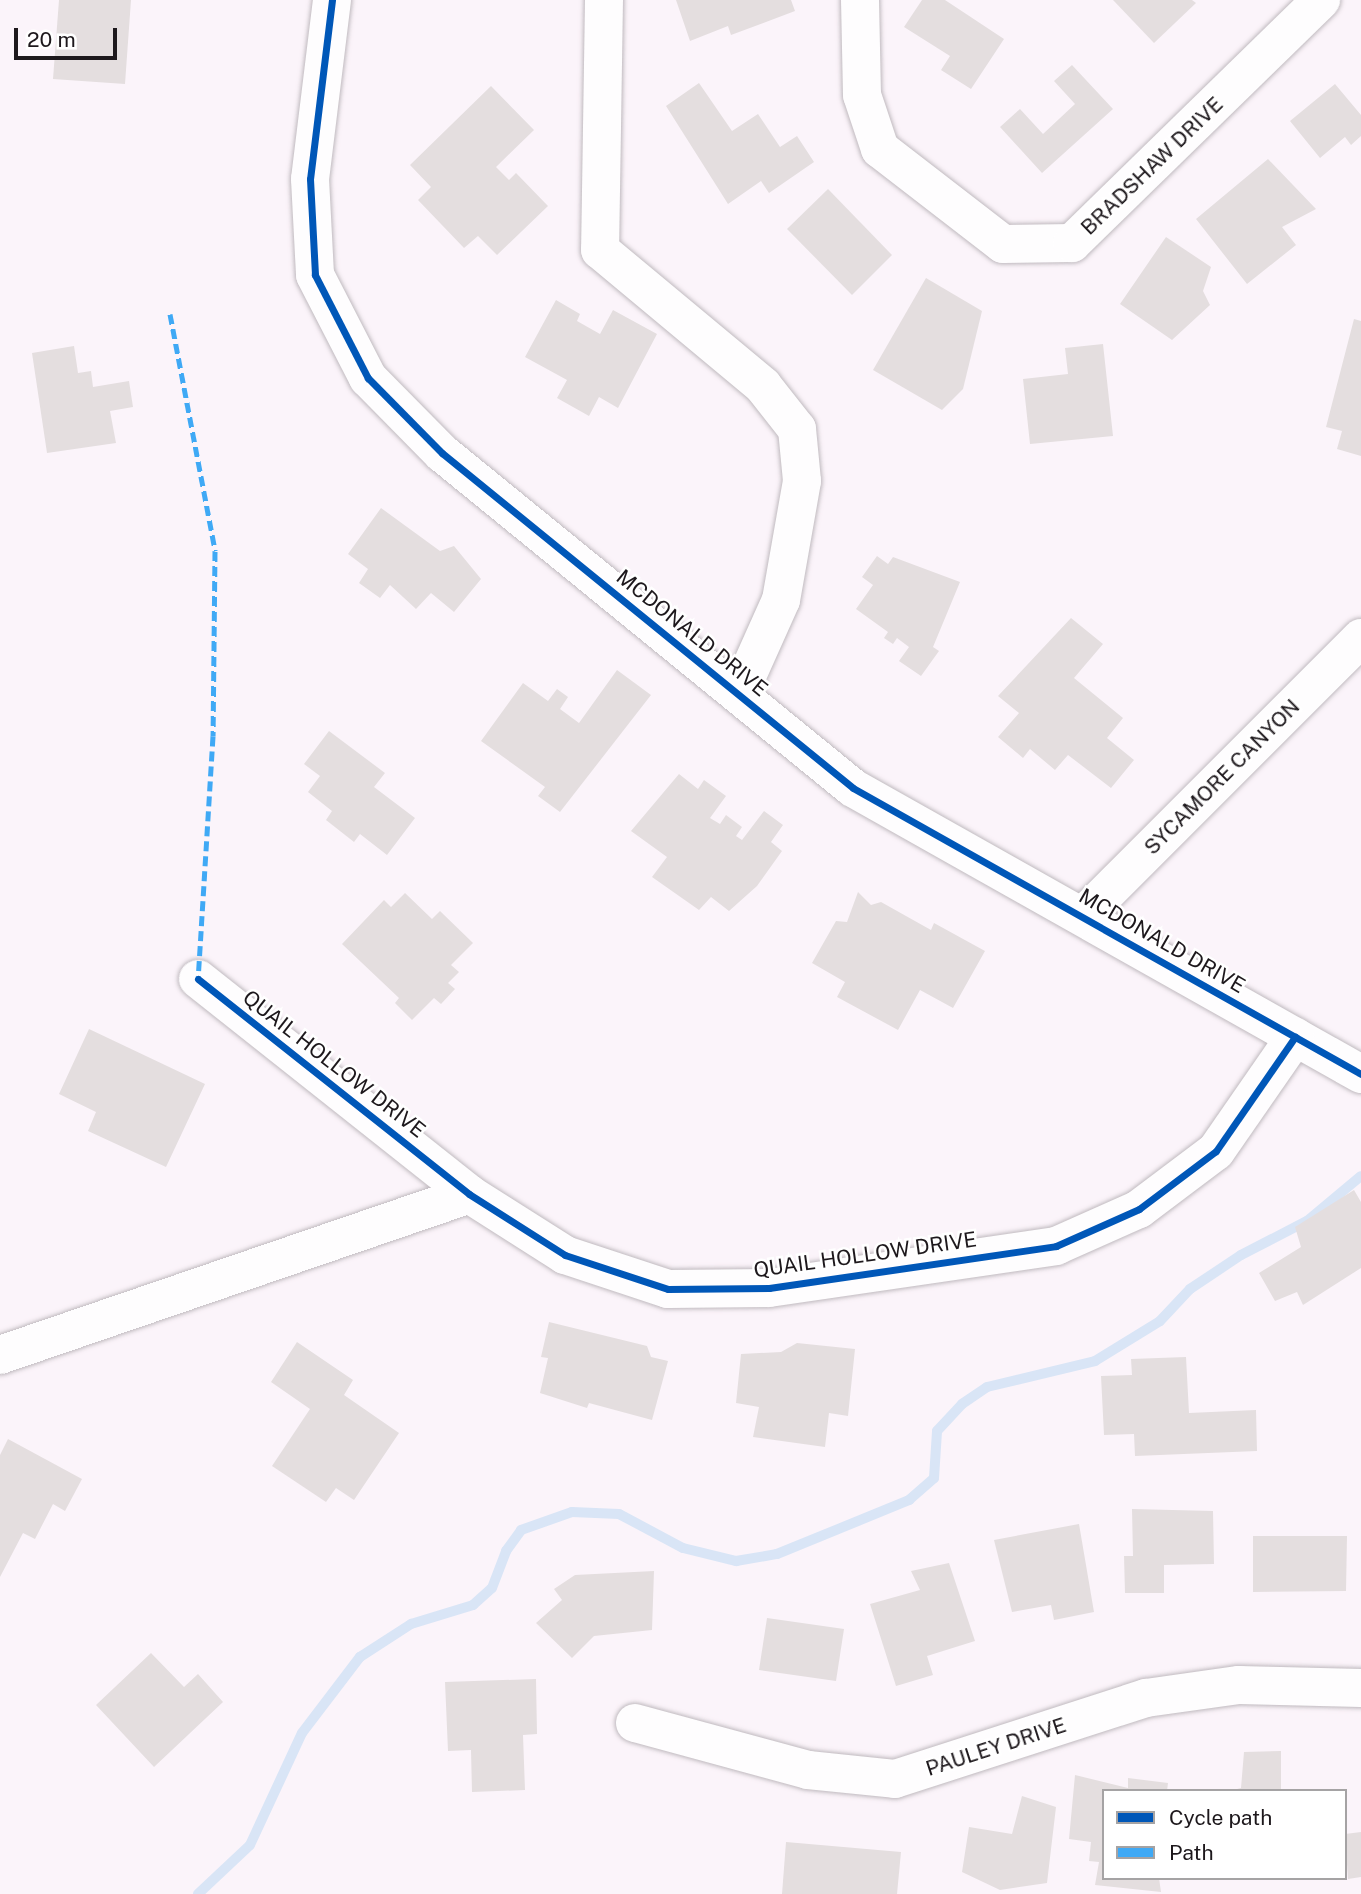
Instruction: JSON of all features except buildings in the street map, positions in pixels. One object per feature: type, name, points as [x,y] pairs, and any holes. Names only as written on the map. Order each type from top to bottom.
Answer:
[{"type":"street","name":"MCDONALD DRIVE","points":[[331,0],[310,179],[316,275],[368,378],[442,453],[853,788],[1361,1074]]},
{"type":"street","points":[[604,0],[600,250],[763,386],[797,429],[802,481],[780,600],[739,694]]},
{"type":"street","name":"BRADSHAW DRIVE","points":[[860,0],[862,95],[880,149],[1003,244],[1017,244],[1072,243],[1321,0]]},
{"type":"street","name":"SYCAMORE CANYON","points":[[1083,916],[1361,638]]},
{"type":"street","name":"QUAIL HOLLOW DRIVE","points":[[198,979],[469,1195],[565,1255],[668,1289],[769,1288],[1056,1246],[1139,1209],[1216,1151],[1295,1037]]},
{"type":"street","points":[[0,1355],[469,1195]]},
{"type":"street","name":"PAULEY DRIVE","points":[[635,1723],[808,1770],[895,1779],[1146,1698],[1239,1685],[1361,1688]]},
{"type":"waterway","points":[[198,1894],[250,1845],[302,1733],[360,1657],[411,1624],[473,1605],[492,1588],[506,1551],[521,1530],[572,1512],[619,1514],[683,1548],[736,1561],[777,1554],[909,1500],[934,1478],[937,1431],[962,1404],[987,1387],[1095,1361],[1160,1321],[1190,1289],[1241,1255],[1307,1221],[1361,1176]]},
{"type":"marked path","points":[[170,314],[215,551],[213,736],[198,979]]},
{"type":"cycle path","points":[[332,0],[310,179],[315,275],[368,378],[442,453],[853,788],[1361,1074]]},
{"type":"cycle path","points":[[198,979],[469,1194],[565,1255],[668,1289],[769,1288],[1056,1246],[1139,1209],[1216,1151],[1295,1037]]}]
